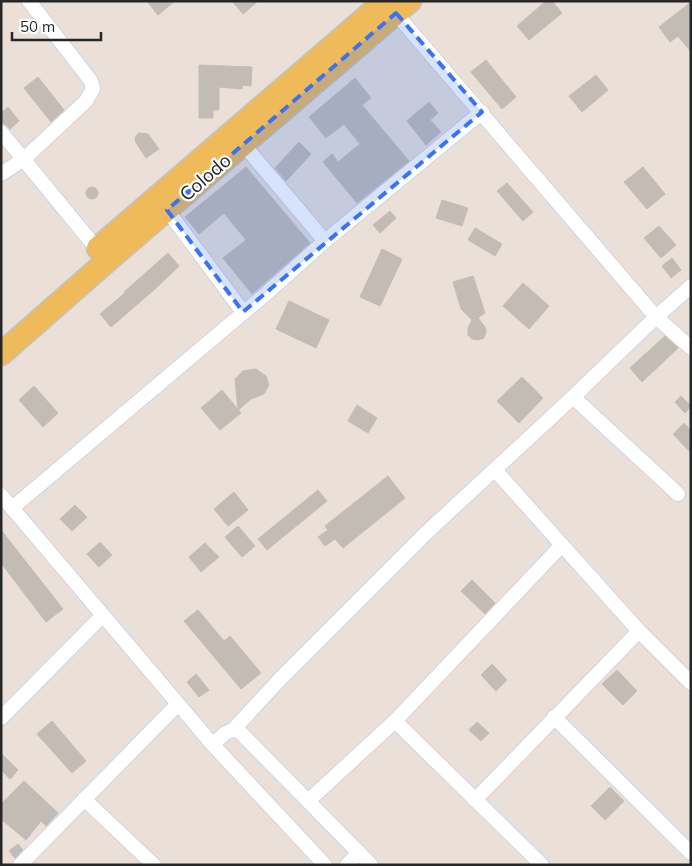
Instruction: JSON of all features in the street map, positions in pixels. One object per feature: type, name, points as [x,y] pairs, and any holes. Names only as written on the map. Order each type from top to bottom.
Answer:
[{"type":"main road","name":"Colodo","points":[[1,354],[107,260],[243,144],[394,4]]},
{"type":"main road","name":"Colodo","points":[[1,334],[97,249],[394,4]]},
{"type":"street","points":[[1,174],[24,158],[86,101],[93,89],[91,80],[29,1]]},
{"type":"street","points":[[394,4],[482,112],[656,317],[691,348]]},
{"type":"street","points":[[12,508],[268,292],[325,240],[482,112]]},
{"type":"street","points":[[1,132],[97,249]]},
{"type":"street","points":[[243,144],[325,240]]},
{"type":"street","points":[[166,210],[243,312]]},
{"type":"street","points":[[213,745],[229,730],[234,729],[280,679],[425,534],[691,286]]},
{"type":"street","points":[[573,397],[678,494]]},
{"type":"street","points":[[495,470],[639,631],[691,683]]},
{"type":"street","points":[[1,495],[213,745],[324,865]]},
{"type":"street","points":[[308,801],[396,721],[561,546]]},
{"type":"street","points":[[1,718],[102,616]]},
{"type":"street","points":[[475,800],[639,631]]},
{"type":"street","points":[[20,865],[178,704]]},
{"type":"street","points":[[554,717],[691,853]]},
{"type":"street","points":[[396,721],[542,865]]},
{"type":"street","points":[[234,729],[239,731],[371,865]]},
{"type":"street","points":[[84,799],[154,865]]},
{"type":"street","points":[[347,865],[359,852]]},
{"type":"highlighted area","points":[[396,13],[482,112],[243,312],[167,210]]},
{"type":"building","points":[[147,1],[175,1],[158,15]]},
{"type":"building","points":[[232,1],[258,1],[243,14]]},
{"type":"building","points":[[546,1],[552,1],[562,13],[529,40],[517,26]]},
{"type":"building","points":[[691,2],[691,52],[678,36],[670,42],[659,27]]},
{"type":"building","points":[[486,60],[516,97],[502,109],[471,72]]},
{"type":"building","points":[[199,65],[252,67],[251,86],[243,85],[242,89],[219,87],[219,110],[213,110],[213,118],[199,118]]},
{"type":"building","points":[[596,75],[608,90],[582,112],[569,96]]},
{"type":"building","points":[[38,77],[64,110],[51,122],[24,88]]},
{"type":"building","points":[[355,78],[371,98],[362,105],[409,161],[357,203],[323,162],[332,154],[338,162],[360,144],[344,124],[326,138],[309,117]]},
{"type":"building","points":[[429,102],[438,113],[430,120],[441,132],[426,145],[407,121]]},
{"type":"building","points":[[8,107],[19,121],[10,129],[1,121],[1,113]]},
{"type":"building","points":[[139,133],[148,134],[159,149],[146,158],[135,141]]},
{"type":"building","points":[[299,142],[311,154],[286,181],[275,168]]},
{"type":"building","points":[[246,167],[310,243],[252,294],[223,258],[246,240],[224,213],[199,234],[185,217]]},
{"type":"building","points":[[643,167],[665,194],[647,209],[624,182]]},
{"type":"building","points":[[507,183],[533,212],[523,221],[497,191]]},
{"type":"building","points":[[92,187],[98,193],[92,199],[86,193]]},
{"type":"building","points":[[442,200],[468,208],[462,226],[436,218]]},
{"type":"building","points":[[390,211],[396,218],[380,233],[373,225]]},
{"type":"building","points":[[659,226],[676,245],[661,258],[644,238]]},
{"type":"building","points":[[475,228],[502,244],[495,256],[468,240]]},
{"type":"building","points":[[382,249],[402,259],[380,306],[360,297]]},
{"type":"building","points":[[168,253],[179,266],[111,327],[100,314]]},
{"type":"building","points":[[672,258],[681,270],[671,278],[662,266]]},
{"type":"building","points":[[473,276],[485,313],[478,318],[485,327],[486,332],[484,338],[478,340],[472,339],[468,335],[468,328],[472,320],[461,309],[453,282]]},
{"type":"building","points":[[523,283],[549,306],[529,329],[503,306]]},
{"type":"building","points":[[289,301],[329,320],[316,348],[276,329]]},
{"type":"building","points":[[665,336],[678,348],[642,382],[630,368]]},
{"type":"building","points":[[256,369],[266,376],[269,385],[264,394],[251,399],[238,410],[235,379],[243,371]]},
{"type":"building","points":[[522,377],[543,398],[519,423],[497,401]]},
{"type":"building","points":[[34,386],[58,413],[43,427],[19,400]]},
{"type":"building","points":[[222,390],[241,413],[220,430],[201,408]]},
{"type":"building","points":[[681,396],[691,406],[685,413],[675,402]]},
{"type":"building","points":[[357,405],[377,418],[368,433],[348,421]]},
{"type":"building","points":[[684,423],[691,431],[691,453],[673,434]]},
{"type":"building","points":[[388,476],[405,498],[343,548],[335,539],[325,546],[318,537],[328,530],[325,526]]},
{"type":"building","points":[[318,490],[327,501],[267,550],[258,539]]},
{"type":"building","points":[[234,492],[248,510],[228,526],[214,509]]},
{"type":"building","points":[[75,505],[87,517],[72,531],[60,519]]},
{"type":"building","points":[[238,526],[255,546],[242,557],[225,537]]},
{"type":"building","points":[[1,530],[63,609],[46,622],[1,563]]},
{"type":"building","points":[[100,542],[112,555],[99,567],[87,554]]},
{"type":"building","points":[[205,543],[219,557],[201,572],[189,557]]},
{"type":"building","points":[[472,580],[495,603],[485,614],[461,591]]},
{"type":"building","points":[[198,610],[224,641],[230,636],[261,673],[241,689],[184,621]]},
{"type":"building","points":[[492,664],[507,680],[496,691],[481,675]]},
{"type":"building","points":[[617,670],[637,691],[623,705],[602,684]]},
{"type":"building","points":[[196,674],[209,690],[199,697],[187,682]]},
{"type":"building","points":[[52,721],[86,761],[72,773],[37,734]]},
{"type":"building","points":[[477,722],[489,733],[481,741],[469,730]]},
{"type":"building","points":[[1,753],[18,770],[10,779],[1,770]]},
{"type":"building","points":[[24,781],[58,813],[46,826],[41,821],[26,840],[1,819],[1,804]]},
{"type":"building","points":[[610,787],[624,801],[605,820],[591,806]]},
{"type":"building","points":[[18,844],[23,850],[15,858],[9,851]]}]
